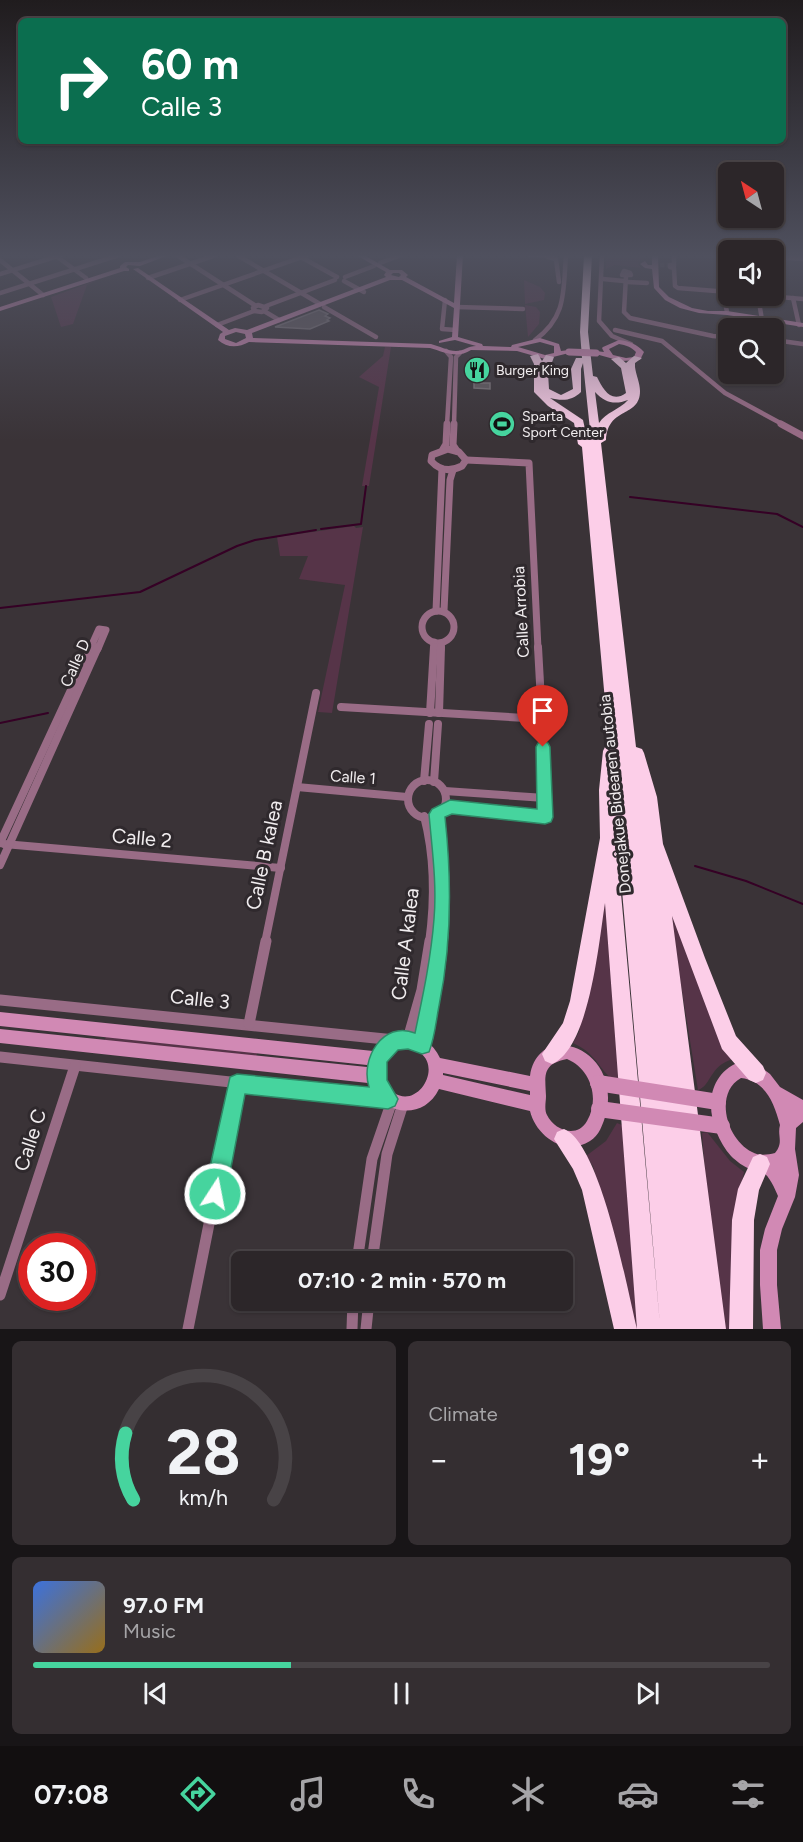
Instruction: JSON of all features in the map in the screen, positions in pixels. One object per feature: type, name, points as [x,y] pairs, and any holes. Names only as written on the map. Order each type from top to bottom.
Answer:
[{"type":"highway","name":"Donejakue Bidearen autobia","points":[[577,317],[579,360],[618,643],[692,1329]]},
{"type":"highway","name":"Donejakue Bidearen autobia","points":[[584,317],[612,707],[672,1329]]},
{"type":"highway","points":[[529,351],[539,364],[538,387],[542,396],[579,423],[594,469]]},
{"type":"highway","points":[[555,352],[544,363],[543,384],[544,390],[557,397],[569,396],[578,390],[576,369],[579,360]]},
{"type":"highway","points":[[589,367],[595,388],[603,397],[612,400],[627,398],[631,394],[625,367],[613,358]]},
{"type":"highway","points":[[594,469],[602,452],[601,427],[605,420],[628,406],[635,396],[636,390],[630,367],[631,362],[637,358]]},
{"type":"highway","points":[[618,643],[624,654],[636,750],[649,797],[714,1329]]},
{"type":"highway","points":[[612,707],[607,790],[608,838],[649,1329]]},
{"type":"highway","points":[[552,1054],[574,1022],[608,838]]},
{"type":"highway","points":[[655,844],[729,1042],[756,1073]]},
{"type":"highway","points":[[564,1139],[580,1162],[592,1190],[626,1329]]},
{"type":"highway","points":[[741,1329],[744,1220],[749,1189],[762,1164]]},
{"type":"street","points":[[205,317],[227,332]]},
{"type":"street","points":[[217,325],[235,317]]},
{"type":"street","points":[[275,317],[279,320]]},
{"type":"street","points":[[288,317],[279,320],[249,336],[237,344],[226,344],[221,338],[227,332],[239,330],[249,336],[421,346],[460,352]]},
{"type":"street","points":[[341,317],[376,337]]},
{"type":"street","points":[[443,317],[442,329],[455,334],[468,345],[555,352],[596,350],[615,343],[631,345]]},
{"type":"street","points":[[443,348],[455,334],[456,317]]},
{"type":"street","points":[[529,351],[535,340],[556,323],[558,317]]},
{"type":"street","points":[[596,350],[613,358],[628,360],[640,355],[639,349],[612,336],[599,321],[599,317]]},
{"type":"street","points":[[631,317],[688,332],[718,336]]},
{"type":"street","points":[[735,317],[801,326]]},
{"type":"street","points":[[784,325],[801,326]]},
{"type":"street","points":[[615,330],[662,341],[725,393],[803,436]]},
{"type":"street","points":[[535,340],[549,341],[555,352]]},
{"type":"street","points":[[784,341],[803,344]]},
{"type":"street","points":[[457,451],[443,449],[435,452],[431,458],[433,465],[453,470],[462,466],[466,460],[453,445],[456,357],[468,345]]},
{"type":"street","points":[[443,348],[451,357],[446,444],[443,449]]},
{"type":"street","points":[[605,348],[613,358]]},
{"type":"street","name":"Calle Arrobia","points":[[341,707],[542,719],[529,463],[466,460]]},
{"type":"street","points":[[440,611],[442,469]]},
{"type":"street","points":[[440,611],[450,480],[453,470]]},
{"type":"street","points":[[440,611],[452,618],[454,628],[448,639],[437,643],[425,635],[424,625],[428,614],[440,611]]},
{"type":"street","name":"Calle D","points":[[0,865],[3,844],[99,629],[106,630],[3,844]]},
{"type":"street","points":[[434,713],[437,643]]},
{"type":"street","name":"Calle B kalea","points":[[249,1024],[316,693]]},
{"type":"street","points":[[424,781],[434,724],[434,782]]},
{"type":"street","points":[[542,729],[545,798],[545,817],[450,807],[424,816],[413,811],[407,797],[412,787],[424,781],[434,782],[445,790],[545,798]]},
{"type":"street","name":"Calle 1","points":[[297,787],[407,797]]},
{"type":"street","points":[[440,812],[447,801],[445,790]]},
{"type":"street","name":"Calle A kalea","points":[[409,1042],[435,984],[443,918],[440,812]]},
{"type":"street","name":"Calle A kalea","points":[[409,1042],[426,970],[432,917],[431,846],[429,828],[424,816]]},
{"type":"street","name":"Calle 2","points":[[3,844],[281,868]]},
{"type":"street","name":"Calle 3","points":[[0,1000],[409,1042]]},
{"type":"street","points":[[0,1020],[378,1059]]},
{"type":"street","points":[[0,1036],[376,1076]]},
{"type":"street","points":[[0,1057],[394,1101],[417,1102],[425,1097],[434,1080],[434,1064],[432,1057],[409,1042],[389,1045],[378,1059],[376,1076],[382,1093],[394,1101]]},
{"type":"street","points":[[567,1053],[582,1058],[593,1069],[598,1083],[599,1109],[595,1124],[588,1133],[578,1139],[564,1139],[546,1127],[538,1114],[537,1073],[541,1064],[552,1054],[567,1053]]},
{"type":"street","points":[[434,1064],[537,1085]]},
{"type":"street","name":"Calle C","points":[[0,1295],[75,1066]]},
{"type":"street","points":[[787,1197],[777,1175],[762,1164],[747,1160],[726,1136],[718,1102],[720,1085],[728,1074],[739,1070],[756,1073],[778,1094],[803,1108]]},
{"type":"street","points":[[434,1080],[538,1105]]},
{"type":"street","points":[[598,1083],[718,1102]]},
{"type":"street","points":[[188,1329],[237,1084]]},
{"type":"street","points":[[772,1329],[770,1242],[787,1197],[792,1163],[787,1149],[786,1128],[778,1094]]},
{"type":"street","points":[[359,1251],[369,1178],[384,1118],[394,1101]]},
{"type":"street","points":[[374,1251],[394,1101]]},
{"type":"street","points":[[599,1109],[722,1126]]},
{"type":"street","points":[[786,1128],[792,1120],[803,1114]]},
{"type":"street","points":[[762,1164],[781,1159],[787,1149]]},
{"type":"street","points":[[352,1329],[353,1311]]},
{"type":"street","points":[[366,1329],[368,1311]]},
{"type":"shaded area","points":[[58,317],[76,317],[73,324],[61,327]]},
{"type":"shaded area","points":[[526,317],[540,317],[539,324],[528,337]]},
{"type":"shaded area","points":[[385,347],[391,347],[369,486],[362,486],[379,387],[359,377],[383,356]]},
{"type":"shaded area","points":[[354,526],[363,527],[332,713],[318,712],[345,585],[299,579],[308,556],[280,556],[277,537]]},
{"type":"shaded area","points":[[607,882],[619,1084],[588,1052],[573,1043],[579,1032]]},
{"type":"shaded area","points":[[665,886],[733,1059],[719,1066],[703,1088],[698,1090]]},
{"type":"shaded area","points":[[106,1037],[257,1053],[256,1058],[104,1042]]},
{"type":"shaded area","points":[[617,1123],[622,1125],[644,1329],[633,1329],[593,1166],[586,1156],[606,1141]]},
{"type":"shaded area","points":[[707,1132],[730,1161],[744,1172],[737,1204],[734,1329],[723,1329],[707,1200],[702,1133]]},
{"type":"building","points":[[301,317],[330,318],[327,320],[329,321],[310,329],[275,327]]},
{"type":"building","points":[[481,360],[481,383],[490,383],[490,389],[474,388],[472,362]]},
{"type":"waterway","points":[[321,529],[361,524],[366,486]]},
{"type":"waterway","points":[[630,497],[777,514],[803,527]]},
{"type":"waterway","points":[[0,608],[140,592],[237,546],[255,540],[316,530]]},
{"type":"waterway","points":[[0,723],[48,713]]},
{"type":"waterway","points":[[695,866],[746,881],[803,904]]},
{"type":"place","name":"Burger King","points":[[477,370]]},
{"type":"place","name":"Sparta Sport Center","points":[[502,424]]},
{"type":"route","points":[[215,1194],[237,1084],[388,1099],[378,1085],[376,1076],[378,1059],[382,1051],[396,1041],[408,1039],[422,1045],[435,984],[443,918],[443,871],[437,814],[450,807],[545,817],[543,747]]}]
